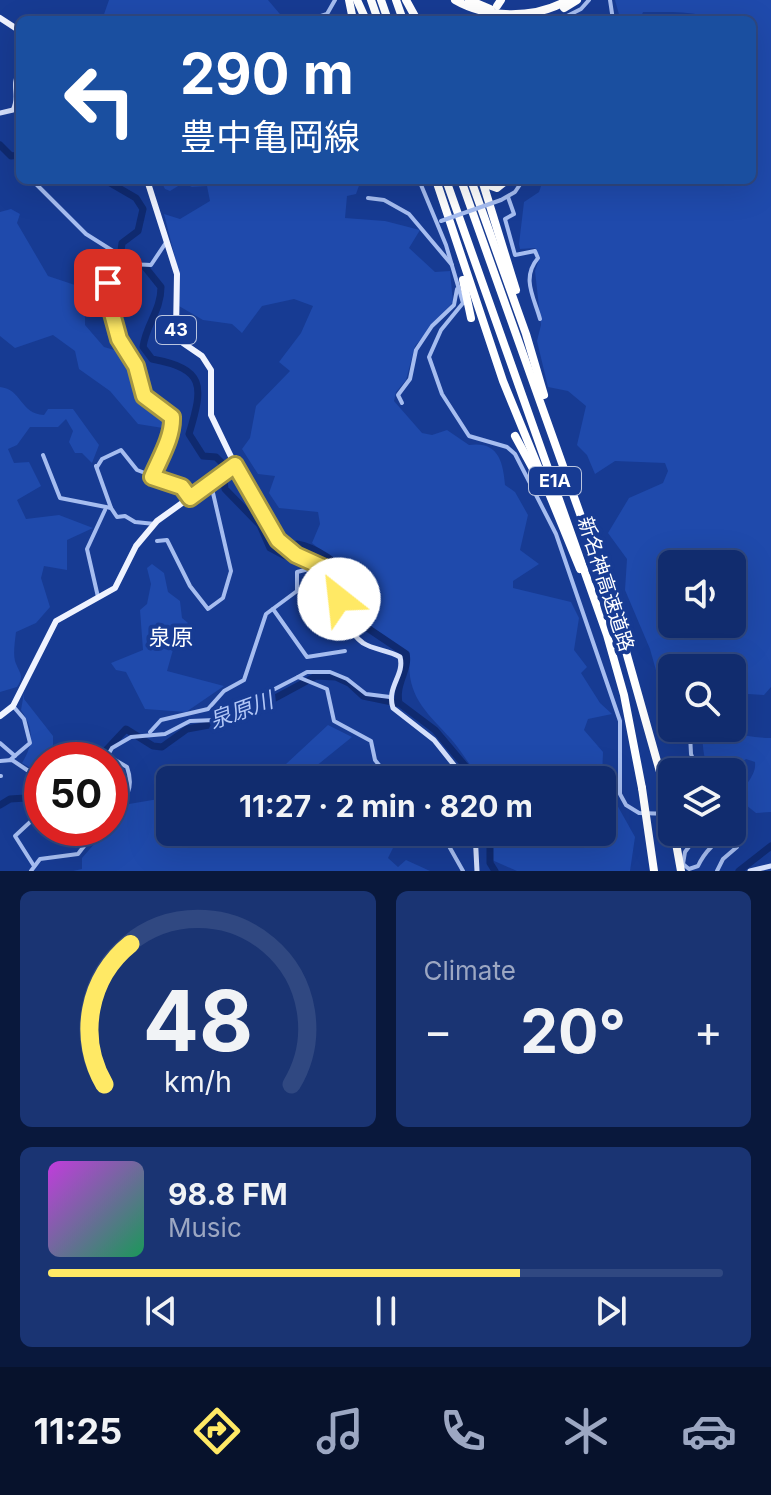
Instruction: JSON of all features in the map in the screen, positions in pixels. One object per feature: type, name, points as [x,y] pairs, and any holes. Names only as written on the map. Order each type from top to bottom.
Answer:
[{"type":"highway","points":[[455,0],[489,13],[512,16]]},
{"type":"highway","points":[[469,0],[515,16]]},
{"type":"highway","points":[[523,16],[568,0]]},
{"type":"highway","points":[[527,16],[552,13],[577,0]]},
{"type":"highway","points":[[437,184],[503,381],[557,513],[624,695]]},
{"type":"highway","name":"新名神高速道路","points":[[447,184],[580,554],[624,695],[654,871]]},
{"type":"highway","name":"新名神高速道路","points":[[462,184],[626,646],[658,764]]},
{"type":"highway","points":[[472,184],[526,334]]},
{"type":"highway","points":[[484,184],[552,419],[554,436]]},
{"type":"highway","points":[[454,235],[471,318]]},
{"type":"highway","points":[[515,436],[557,513]]},
{"type":"highway","points":[[677,846],[681,871]]},
{"type":"main road","name":"43","points":[[148,184],[177,274],[176,331],[183,343],[202,356],[211,370],[211,415],[235,465]]},
{"type":"main road","points":[[0,716],[13,706],[56,621],[99,599],[118,585],[136,546],[155,524],[235,465],[270,527],[286,548],[331,573],[344,616],[356,635],[367,645],[400,657],[402,666],[391,700],[434,740],[455,766]]},
{"type":"main road","points":[[476,846],[477,871]]},
{"type":"main road","points":[[750,871],[771,866]]},
{"type":"street","points":[[567,16],[581,9],[589,0]]},
{"type":"street","points":[[36,184],[86,234],[113,251],[115,257],[107,274],[107,295],[119,339],[136,366],[144,396],[172,417],[171,435],[160,452],[152,477]]},
{"type":"street","points":[[421,184],[439,222],[462,307],[441,330],[429,357],[442,394],[469,436],[512,450],[556,534],[620,721],[618,782],[623,800],[639,813],[658,814]]},
{"type":"street","points":[[439,222],[508,197],[519,184]]},
{"type":"street","points":[[508,197],[514,214],[505,219],[515,255],[535,251],[538,258],[529,268],[528,287],[540,319]]},
{"type":"street","points":[[368,198],[384,200],[409,214],[452,265]]},
{"type":"street","points":[[112,310],[122,274],[130,264],[151,265],[167,241]]},
{"type":"street","points":[[402,403],[398,395],[410,379],[416,350],[432,326],[454,305],[457,287]]},
{"type":"street","points":[[99,599],[87,549],[108,509],[96,466],[102,459],[121,450],[137,470],[182,487],[190,498]]},
{"type":"street","points":[[43,455],[60,498],[108,509],[117,517],[155,524]]},
{"type":"street","points":[[157,541],[167,540],[172,546],[184,576],[208,609],[223,598],[231,571],[213,493],[208,484]]},
{"type":"street","points":[[148,734],[161,720],[208,709],[224,691],[244,680],[266,614],[297,591],[297,572],[309,569],[331,573]]},
{"type":"street","points":[[273,609],[307,657],[345,651]]},
{"type":"street","points":[[125,742],[131,737],[172,732],[190,721],[215,720],[307,672],[330,672],[347,679],[366,694],[391,700]]},
{"type":"street","points":[[298,677],[327,689],[334,721],[371,741],[375,760],[380,766]]},
{"type":"street","points":[[0,761],[13,758],[30,743],[24,719],[13,706]]},
{"type":"street","points":[[0,743],[24,767]]},
{"type":"street","points":[[24,828],[15,836],[33,869],[44,858],[78,854],[84,846]]},
{"type":"street","points":[[449,846],[463,871]]},
{"type":"street","points":[[690,846],[683,856],[683,864],[689,869],[698,866],[713,846]]},
{"type":"street","points":[[717,871],[723,859],[737,846]]},
{"type":"shaded area","points":[[109,0],[268,0],[282,16],[103,16]]},
{"type":"shaded area","points":[[615,0],[771,0],[771,687],[764,695],[746,694],[746,654],[658,654],[658,688],[650,649],[625,590],[627,559],[608,533],[629,498],[663,483],[668,471],[665,463],[615,461],[595,474],[587,455],[577,445],[586,406],[568,391],[548,387],[537,341],[541,325],[535,271],[540,257],[535,248],[520,249],[519,244],[524,202],[539,192],[542,184],[756,184],[756,16],[702,16],[672,12],[619,16]]},
{"type":"shaded area","points":[[162,184],[181,184],[170,191]]},
{"type":"shaded area","points":[[185,184],[360,184],[356,194],[347,196],[345,218],[385,221],[420,230],[409,248],[435,272],[450,271],[453,302],[415,346],[406,380],[396,392],[394,401],[422,433],[432,435],[447,430],[469,445],[487,446],[497,454],[505,485],[515,492],[528,515],[520,550],[539,564],[513,581],[513,588],[571,602],[579,618],[574,650],[587,667],[581,673],[600,703],[612,714],[588,719],[584,730],[603,752],[602,766],[471,766],[419,702],[411,681],[410,653],[369,627],[350,573],[312,543],[320,524],[318,512],[279,508],[269,493],[275,476],[258,474],[242,449],[250,438],[256,406],[290,371],[279,362],[301,333],[313,306],[294,299],[262,306],[242,333],[232,324],[203,320],[179,306],[179,273],[164,214],[180,219],[210,201],[207,186]]},
{"type":"shaded area","points":[[11,209],[20,214],[17,223],[48,276],[78,286],[86,281],[97,306],[85,307],[85,325],[104,347],[118,351],[131,368],[146,408],[173,419],[169,429],[138,424],[110,391],[79,369],[75,351],[53,335],[15,348],[0,336],[0,212]]},
{"type":"shaded area","points":[[0,387],[13,392],[36,414],[44,415],[48,409],[73,409],[99,445],[92,463],[82,453],[75,453],[69,442],[73,431],[66,419],[58,427],[30,427],[17,445],[8,449],[14,463],[29,462],[41,486],[17,500],[26,519],[59,515],[93,528],[67,540],[67,570],[44,566],[41,578],[50,607],[36,623],[16,632],[14,658],[21,680],[17,687],[0,692]]},
{"type":"shaded area","points":[[152,564],[164,573],[168,592],[180,601],[182,618],[188,623],[176,639],[167,671],[224,686],[186,712],[145,709],[126,672],[116,670],[111,663],[143,650],[140,610],[147,604],[151,584],[147,568]]},
{"type":"shaded area","points":[[24,693],[24,699],[53,736],[53,742],[30,742],[28,723],[21,710]]},
{"type":"shaded area","points":[[328,725],[352,737],[316,766],[250,766],[286,764]]},
{"type":"shaded area","points":[[746,735],[771,738],[771,812],[756,813],[746,805],[746,786],[754,773],[755,762],[746,758],[705,758],[702,742],[746,742]]},
{"type":"shaded area","points":[[156,799],[156,846],[394,846],[388,858],[398,867],[406,860],[430,871],[73,871],[82,869],[82,858],[92,846],[128,846],[129,804]]},
{"type":"shaded area","points":[[616,803],[635,837],[630,871],[517,871],[492,860],[492,846],[616,846]]},
{"type":"waterway","points":[[0,145],[11,156],[16,155]]},
{"type":"waterway","points":[[112,184],[136,198],[143,209],[138,231],[122,243],[121,251],[126,259],[145,267],[161,287],[159,303],[143,347],[152,359],[191,374],[198,391],[189,434],[203,456],[216,457],[225,466]]},
{"type":"waterway","points":[[224,480],[225,489],[260,525],[270,548],[285,556],[297,544],[327,557],[341,568],[352,586],[363,625],[406,654],[399,703],[435,730],[465,766]]},
{"type":"waterway","name":"泉原川","points":[[114,742],[126,729],[153,746],[162,747],[187,729],[220,723],[255,709],[316,676],[336,677],[349,683],[363,696],[397,703]]},
{"type":"waterway","name":"泉原川","points":[[0,805],[10,799],[24,798]]},
{"type":"waterway","points":[[490,846],[490,863],[495,871]]},
{"type":"waterway","points":[[739,871],[771,846]]},
{"type":"district","name":"泉原","points":[[171,637]]},
{"type":"route","points":[[108,283],[107,295],[119,339],[136,366],[144,396],[172,417],[171,435],[160,452],[152,477],[182,487],[190,498],[235,465],[278,540],[296,555],[327,569],[333,577],[339,599]]}]
